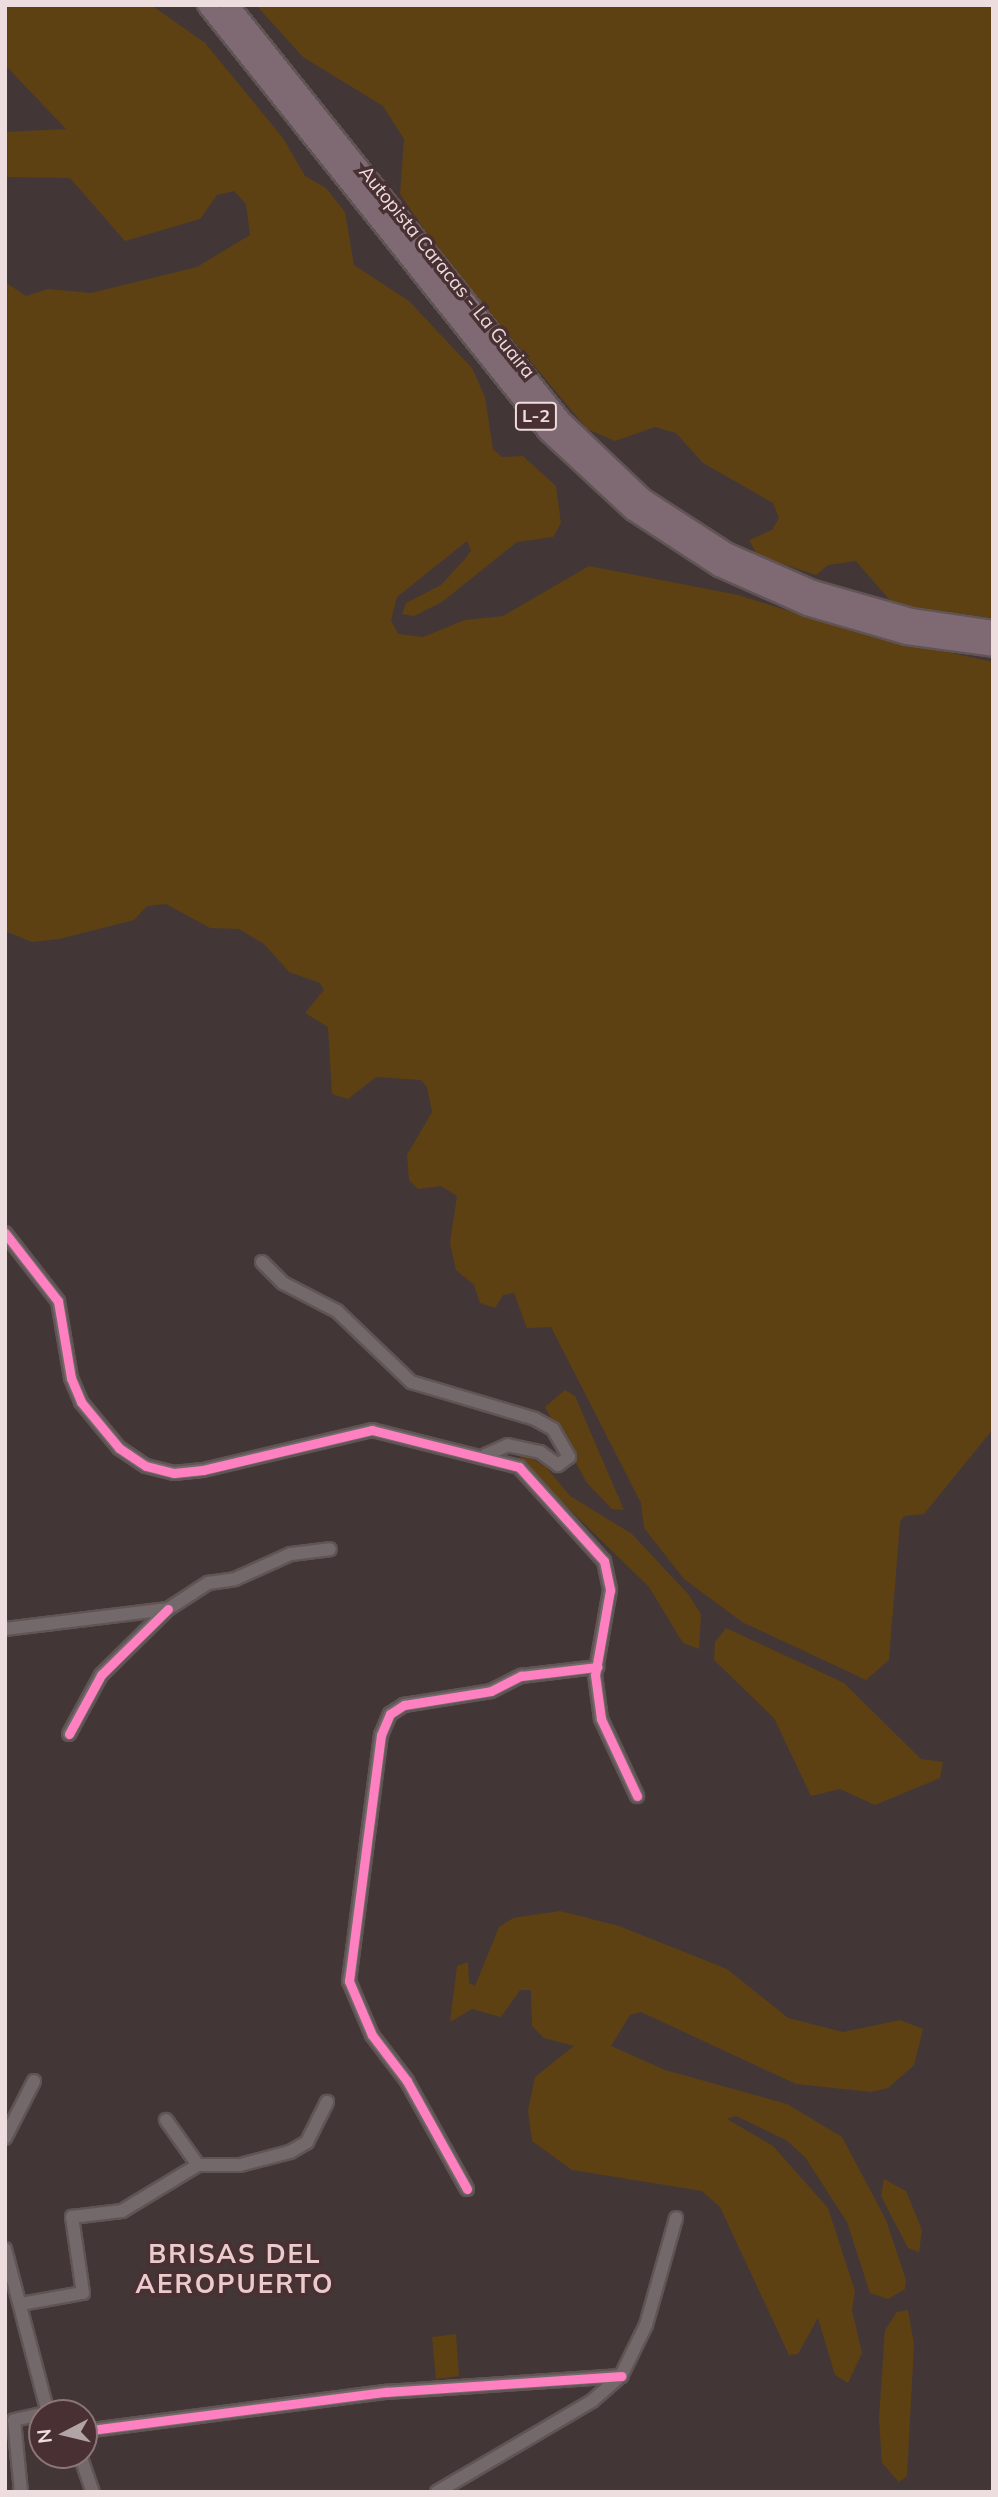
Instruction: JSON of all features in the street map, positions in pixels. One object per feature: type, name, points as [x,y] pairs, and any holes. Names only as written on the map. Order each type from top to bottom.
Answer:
[{"type":"highway","name":"Autopista Caracas - La Guaira","points":[[207,5],[548,432],[633,511],[719,567],[807,606],[908,635],[993,648]]},
{"type":"highway","name":"Autopista Caracas - La Guaira","points":[[229,5],[561,421],[634,490],[700,537],[813,590],[911,618],[993,630]]},
{"type":"street","points":[[5,1233],[58,1301],[71,1378],[81,1402],[119,1448],[146,1466],[174,1473],[203,1469],[350,1431],[486,1455],[519,1467],[604,1561],[610,1590],[597,1667],[601,1719],[637,1796]]},
{"type":"street","points":[[262,1262],[283,1283],[337,1311],[411,1382],[535,1419],[553,1429],[569,1457],[558,1465],[508,1445],[486,1455]]},
{"type":"street","points":[[69,1734],[101,1675],[168,1609],[208,1583],[235,1579],[291,1554],[330,1549]]},
{"type":"street","points":[[5,1629],[168,1609]]},
{"type":"street","points":[[467,2189],[407,2081],[372,2035],[349,1981],[381,1735],[390,1714],[404,1705],[491,1691],[521,1676],[597,1667]]},
{"type":"street","points":[[5,2138],[34,2081]]},
{"type":"street","points":[[21,2304],[83,2293],[72,2217],[122,2211],[198,2165],[240,2165],[290,2152],[307,2142],[327,2102]]},
{"type":"street","points":[[166,2120],[198,2165]]},
{"type":"street","points":[[438,2492],[592,2401],[621,2376],[646,2325],[676,2217]]},
{"type":"street","points":[[5,2249],[45,2399]]},
{"type":"street","points":[[98,2429],[386,2392],[621,2376]]},
{"type":"street","points":[[21,2492],[14,2420],[28,2417]]},
{"type":"street","points":[[85,2469],[93,2492]]},
{"type":"shaded area","points":[[5,5],[151,5],[205,43],[283,138],[305,176],[326,188],[345,212],[354,265],[409,301],[472,368],[485,397],[493,449],[502,457],[523,456],[556,486],[561,523],[553,537],[517,542],[442,602],[414,616],[402,614],[406,603],[441,585],[464,560],[471,551],[467,541],[397,597],[391,620],[398,634],[423,637],[465,620],[503,616],[589,566],[738,595],[856,632],[993,662],[993,1429],[924,1514],[904,1516],[900,1522],[889,1660],[866,1680],[742,1622],[684,1579],[644,1528],[641,1503],[551,1327],[527,1328],[514,1293],[503,1295],[495,1308],[480,1303],[474,1285],[456,1270],[450,1243],[457,1196],[441,1186],[418,1189],[409,1180],[407,1155],[432,1112],[427,1087],[421,1080],[376,1077],[348,1099],[332,1094],[328,1027],[305,1013],[324,990],[320,983],[289,972],[264,944],[239,929],[210,928],[166,904],[147,906],[134,920],[59,939],[32,942],[5,931],[5,282],[26,296],[48,289],[91,293],[197,267],[250,235],[246,204],[234,191],[217,195],[200,219],[125,241],[70,178],[5,177],[5,132],[66,129],[5,65]]},
{"type":"shaded area","points":[[256,5],[993,5],[993,618],[894,605],[856,561],[828,565],[816,575],[758,556],[749,540],[772,530],[779,518],[773,503],[703,463],[676,433],[655,427],[615,441],[587,429],[437,249],[400,194],[404,139],[383,106],[303,57]]},
{"type":"shaded area","points":[[565,1390],[575,1396],[624,1510],[612,1509],[587,1483],[545,1407]]},
{"type":"shaded area","points":[[522,1453],[546,1467],[570,1496],[632,1534],[688,1594],[701,1614],[699,1649],[683,1643],[649,1587],[518,1459]]},
{"type":"shaded area","points":[[726,1628],[844,1683],[921,1759],[943,1762],[940,1778],[875,1805],[840,1789],[811,1796],[774,1718],[714,1660],[715,1642]]},
{"type":"shaded area","points":[[560,1911],[619,1926],[727,1969],[788,2018],[843,2032],[900,2020],[923,2029],[914,2065],[888,2088],[871,2092],[796,2084],[641,2012],[630,2015],[611,2046],[665,2070],[787,2104],[842,2137],[886,2220],[906,2280],[905,2289],[888,2299],[870,2293],[847,2222],[805,2157],[786,2140],[736,2116],[727,2119],[773,2146],[828,2208],[855,2291],[852,2310],[862,2353],[848,2383],[835,2375],[818,2318],[798,2354],[789,2355],[720,2207],[702,2191],[572,2170],[532,2141],[528,2111],[535,2077],[574,2046],[544,2038],[532,2026],[531,1990],[520,1990],[501,2017],[472,2009],[450,2022],[457,1966],[468,1962],[469,1983],[475,1986],[499,1927],[513,1918]]},
{"type":"shaded area","points":[[884,2179],[906,2191],[922,2230],[919,2252],[908,2248],[881,2196]]},
{"type":"shaded area","points":[[908,2310],[914,2344],[907,2476],[899,2482],[882,2463],[879,2419],[885,2330],[897,2312]]},
{"type":"shaded area","points":[[456,2334],[459,2376],[436,2379],[432,2337]]},
{"type":"cycle path","points":[[5,1233],[58,1301],[71,1378],[81,1402],[119,1448],[146,1466],[174,1473],[203,1470],[372,1430],[519,1467],[604,1561],[610,1590],[595,1675],[601,1719],[637,1796]]},
{"type":"cycle path","points":[[69,1734],[101,1675],[168,1609]]},
{"type":"cycle path","points":[[467,2189],[407,2081],[372,2035],[349,1981],[381,1735],[390,1714],[404,1705],[491,1691],[521,1676],[597,1667]]},
{"type":"cycle path","points":[[98,2429],[386,2392],[621,2376]]},
{"type":"district","name":"BRISAS DEL AEROPUERTO","points":[[235,2269]]}]
